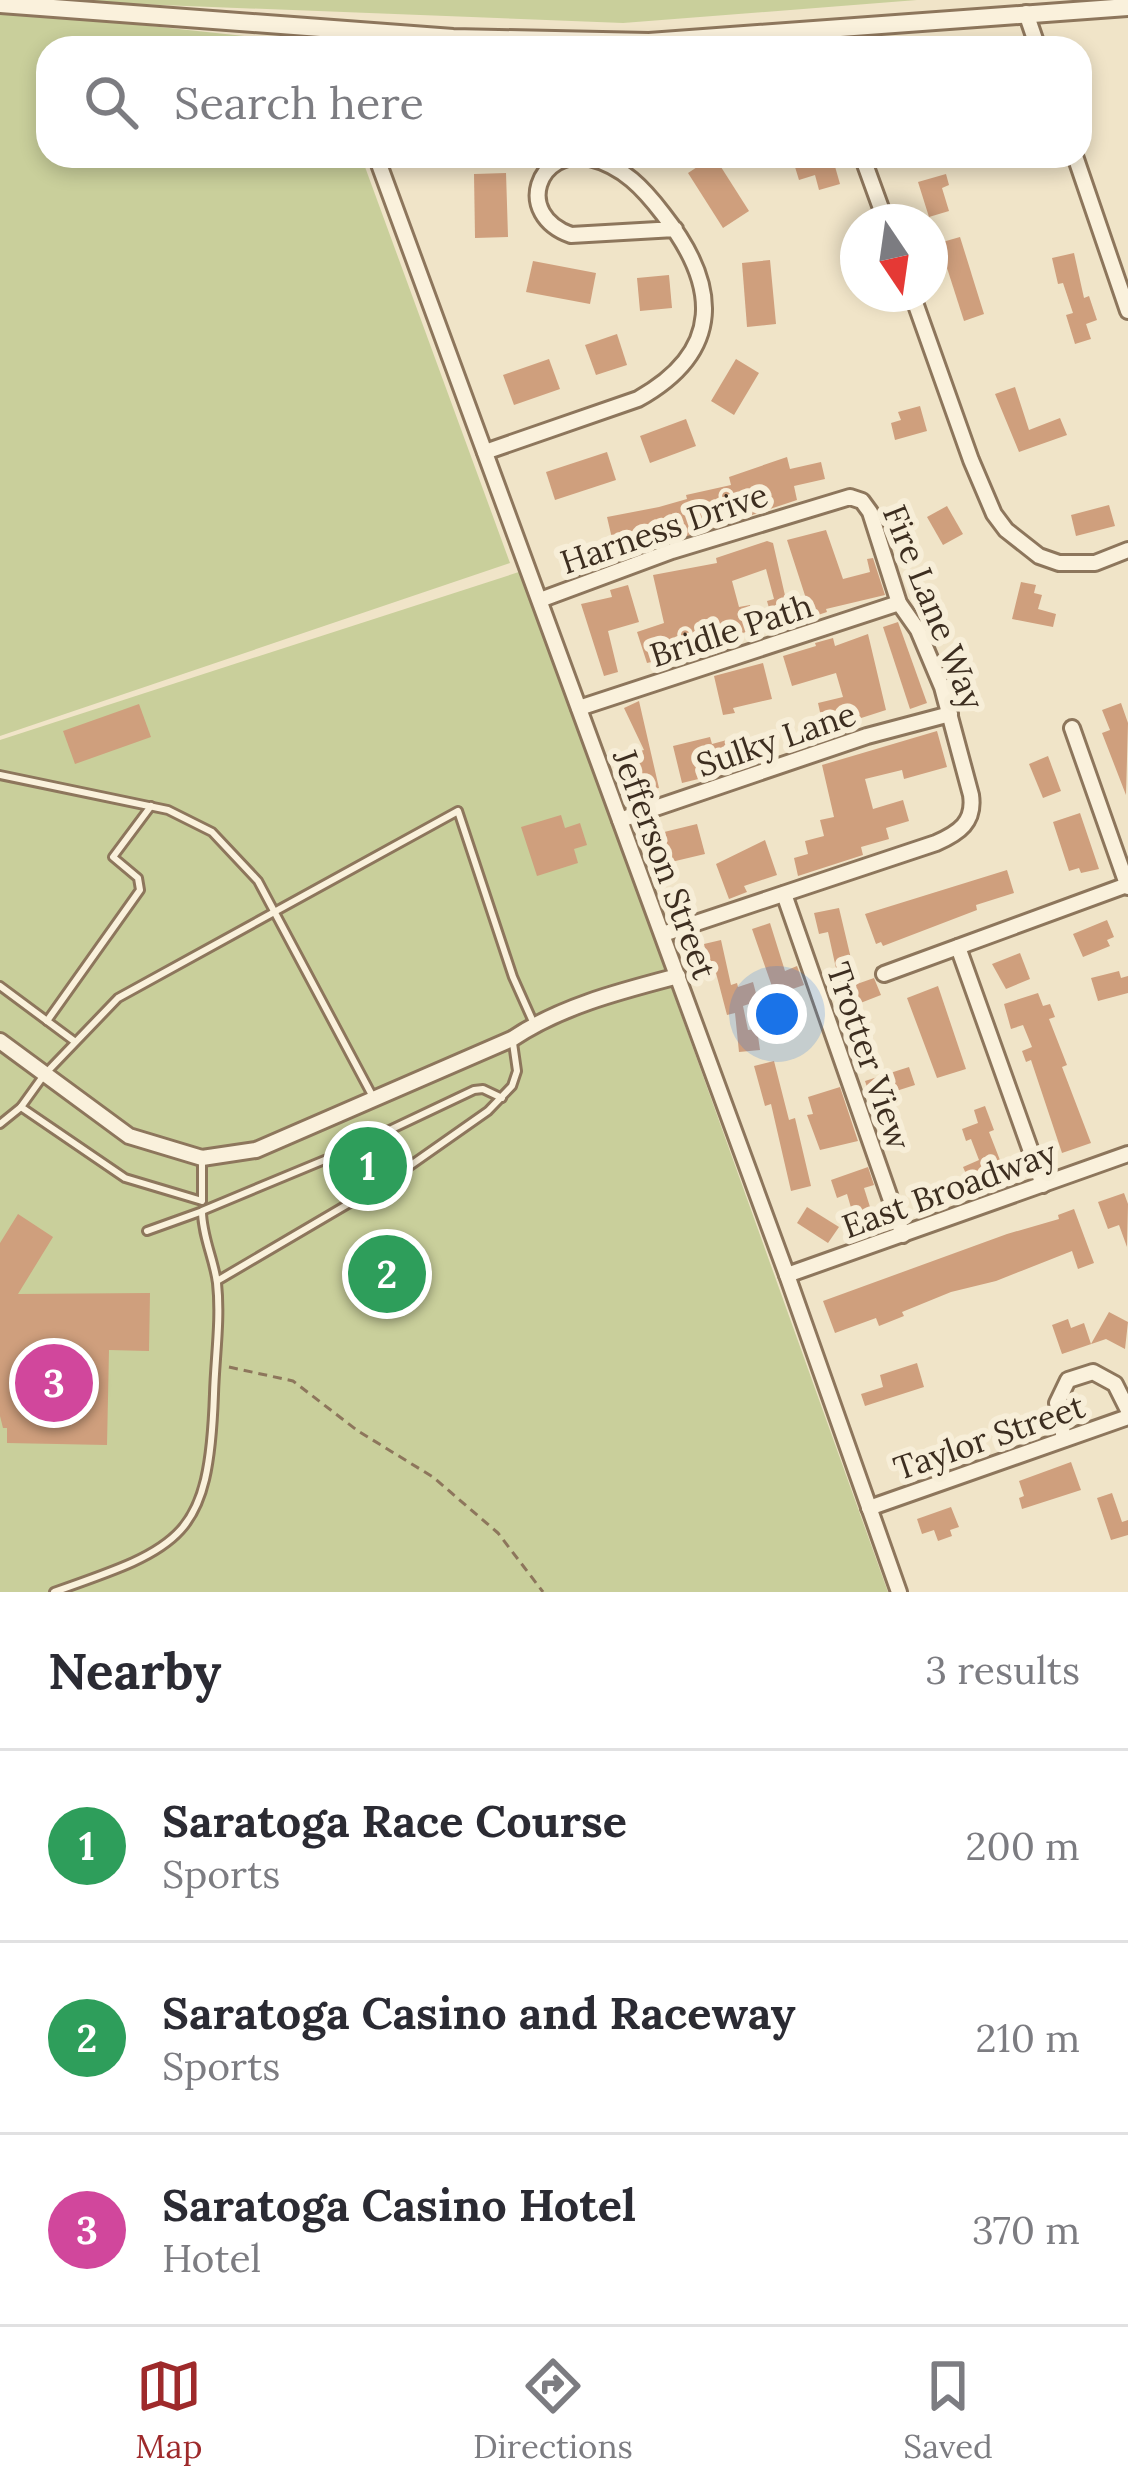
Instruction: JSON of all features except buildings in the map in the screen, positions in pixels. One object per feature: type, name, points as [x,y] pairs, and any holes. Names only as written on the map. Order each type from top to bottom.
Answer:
[{"type":"street","points":[[0,4],[317,36]]},
{"type":"street","points":[[852,36],[1026,13],[1128,7]]},
{"type":"street","points":[[1026,13],[1034,36]]},
{"type":"street","name":"Jefferson Street","points":[[380,168],[899,1592]]},
{"type":"street","points":[[550,168],[537,188],[538,205],[544,220],[571,235],[675,230]]},
{"type":"street","points":[[485,452],[638,399],[660,387],[688,358],[705,318],[706,294],[695,260],[626,173],[614,168]]},
{"type":"street","points":[[866,168],[879,204]]},
{"type":"street","points":[[1079,168],[1128,311]]},
{"type":"street","points":[[918,312],[971,460],[1006,530],[1039,556],[1059,563],[1095,563],[1128,550]]},
{"type":"street","name":"Fire Lane Way","points":[[784,894],[936,844],[965,826],[973,806],[931,657],[899,603],[867,506],[850,497],[806,508]]},
{"type":"street","name":"Harness Drive","points":[[540,600],[806,508]]},
{"type":"street","name":"Bridle Path","points":[[579,707],[899,603]]},
{"type":"street","name":"Sulky Lane","points":[[620,820],[867,736],[950,715]]},
{"type":"street","points":[[884,974],[1128,886],[1072,728]]},
{"type":"street","points":[[663,934],[784,894]]},
{"type":"street","name":"Trotter View","points":[[784,894],[903,1235]]},
{"type":"street","points":[[958,947],[1043,1185]]},
{"type":"street","points":[[0,1041],[129,1136],[202,1158],[256,1150],[512,1040],[534,1024],[610,994],[678,976]]},
{"type":"street","name":"East Broadway","points":[[787,1275],[1128,1154]]},
{"type":"street","points":[[1064,1439],[1058,1403],[1068,1380],[1093,1372],[1115,1384],[1127,1419]]},
{"type":"street","name":"Taylor Street","points":[[868,1508],[1127,1419]]},
{"type":"lane","points":[[0,776],[151,806],[212,832],[258,881],[373,1096]]},
{"type":"lane","points":[[47,1021],[140,890],[138,878],[113,857],[151,806]]},
{"type":"lane","points":[[0,1124],[21,1108],[44,1075],[118,998],[458,811],[513,977],[534,1024]]},
{"type":"lane","points":[[0,986],[75,1041]]},
{"type":"lane","points":[[217,1281],[394,1177],[502,1098],[517,1072],[512,1040]]},
{"type":"lane","points":[[148,1231],[339,1154],[474,1090],[502,1098]]},
{"type":"lane","points":[[21,1108],[125,1178],[202,1201]]},
{"type":"lane","points":[[54,1592],[154,1554],[202,1497],[211,1463],[217,1281],[202,1211],[202,1158]]},
{"type":"path","points":[[215,1364],[293,1381],[358,1431],[433,1477],[497,1533],[543,1592]]},
{"type":"green space","points":[[34,0],[917,0],[623,23]]},
{"type":"green space","points":[[0,10],[245,36],[36,36],[36,168],[365,168],[510,563],[0,736]]},
{"type":"green space","points":[[522,571],[888,1592],[0,1592],[0,740]]},
{"type":"place","name":"Saratoga Race Course","points":[[368,1166]]},
{"type":"place","name":"Saratoga Casino and Raceway","points":[[387,1274]]},
{"type":"place","name":"Saratoga Casino Hotel","points":[[54,1383]]}]
